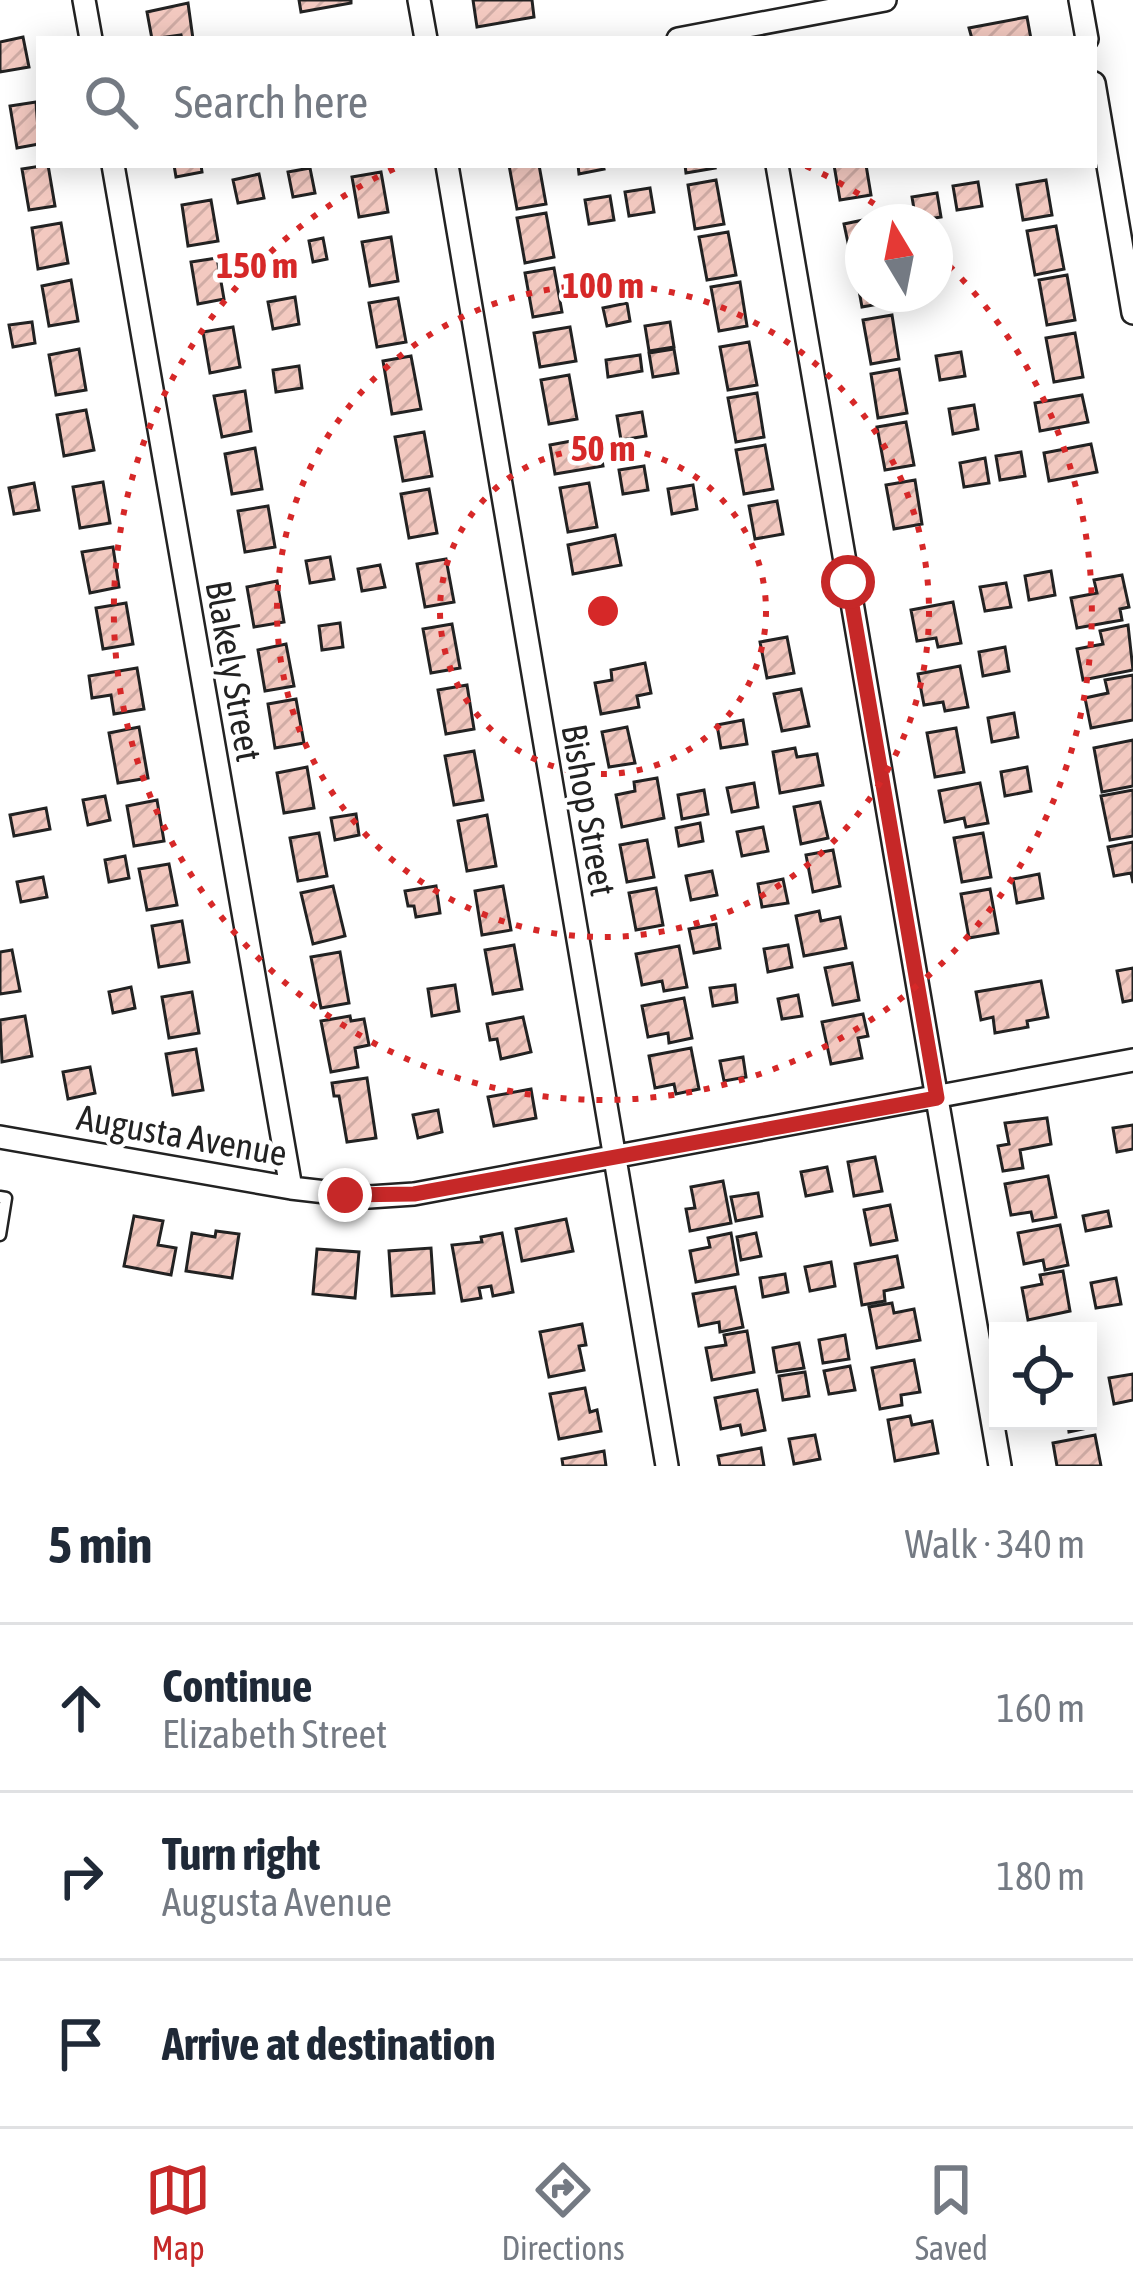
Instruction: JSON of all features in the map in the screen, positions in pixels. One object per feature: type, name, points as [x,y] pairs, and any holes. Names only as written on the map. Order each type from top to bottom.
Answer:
[{"type":"street","points":[[84,0],[90,36]]},
{"type":"street","points":[[419,0],[425,36]]},
{"type":"street","points":[[748,0],[754,32]]},
{"type":"street","points":[[711,36],[754,32],[885,0]]},
{"type":"street","points":[[1080,0],[1086,36]]},
{"type":"street","points":[[1097,101],[1133,313]]},
{"type":"street","name":"Blakely Street","points":[[114,168],[291,1188]]},
{"type":"street","name":"Bishop Street","points":[[448,168],[667,1466]]},
{"type":"street","points":[[778,168],[1000,1466]]},
{"type":"street","name":"Augusta Avenue","points":[[0,1137],[291,1188],[368,1197],[414,1194],[1133,1060]]},
{"type":"lane","points":[[0,1197],[6,1198],[0,1235]]},
{"type":"building","points":[[299,0],[351,0],[351,3],[301,12]]},
{"type":"building","points":[[473,0],[532,0],[534,17],[477,27]]},
{"type":"building","points":[[188,3],[193,36],[151,36],[147,12]]},
{"type":"building","points":[[1027,17],[1030,36],[971,36],[969,28]]},
{"type":"building","points":[[23,37],[29,67],[0,72],[0,42]]},
{"type":"building","points":[[36,102],[36,145],[17,148],[10,106]]},
{"type":"building","points":[[49,168],[55,206],[29,210],[22,169]]},
{"type":"building","points":[[174,168],[201,168],[202,172],[176,177]]},
{"type":"building","points":[[310,168],[315,193],[293,197],[288,172]]},
{"type":"building","points":[[510,168],[540,168],[546,204],[517,209]]},
{"type":"building","points":[[835,168],[866,168],[871,195],[840,200]]},
{"type":"building","points":[[381,172],[388,212],[359,217],[352,177]]},
{"type":"building","points":[[259,174],[264,198],[238,203],[233,180]]},
{"type":"building","points":[[716,180],[724,224],[695,229],[688,185]]},
{"type":"building","points":[[1046,180],[1052,215],[1023,220],[1017,185]]},
{"type":"building","points":[[978,182],[982,206],[957,210],[953,186]]},
{"type":"building","points":[[650,188],[654,212],[629,216],[625,192]]},
{"type":"building","points":[[937,193],[939,204],[913,204],[912,197]]},
{"type":"building","points":[[610,196],[614,220],[589,224],[585,200]]},
{"type":"building","points":[[211,200],[218,241],[188,246],[182,205]]},
{"type":"building","points":[[546,213],[554,257],[525,263],[517,218]]},
{"type":"building","points":[[61,223],[68,263],[38,269],[32,228]]},
{"type":"building","points":[[1056,226],[1064,269],[1035,275],[1027,231]]},
{"type":"building","points":[[728,232],[736,275],[707,280],[699,237]]},
{"type":"building","points":[[391,237],[398,281],[370,286],[362,242]]},
{"type":"building","points":[[323,238],[327,259],[313,262],[309,241]]},
{"type":"building","points":[[217,258],[224,299],[198,304],[191,262]]},
{"type":"building","points":[[554,268],[562,312],[533,317],[525,273]]},
{"type":"building","points":[[1067,275],[1075,320],[1047,325],[1039,280]]},
{"type":"building","points":[[71,280],[78,321],[49,326],[42,286]]},
{"type":"building","points":[[740,282],[747,326],[719,331],[711,287]]},
{"type":"building","points":[[295,297],[299,324],[273,329],[268,302]]},
{"type":"building","points":[[398,298],[406,342],[377,347],[369,303]]},
{"type":"building","points":[[627,303],[630,321],[607,326],[603,308]]},
{"type":"building","points":[[892,315],[899,359],[871,364],[863,320]]},
{"type":"building","points":[[32,322],[35,343],[13,347],[9,325]]},
{"type":"building","points":[[670,322],[674,347],[649,351],[645,326]]},
{"type":"building","points":[[233,327],[240,367],[210,373],[203,332]]},
{"type":"building","points":[[570,327],[576,361],[540,367],[534,333]]},
{"type":"building","points":[[1075,333],[1083,377],[1054,382],[1046,338]]},
{"type":"building","points":[[749,342],[757,385],[728,390],[720,347]]},
{"type":"building","points":[[79,349],[86,390],[56,395],[49,355]]},
{"type":"building","points":[[674,349],[678,373],[653,377],[649,353]]},
{"type":"building","points":[[961,352],[965,376],[940,380],[936,356]]},
{"type":"building","points":[[640,355],[642,371],[608,377],[606,360]]},
{"type":"building","points":[[411,356],[421,409],[392,414],[383,361]]},
{"type":"building","points":[[299,366],[302,388],[276,392],[273,370]]},
{"type":"building","points":[[899,369],[907,413],[878,418],[871,374]]},
{"type":"building","points":[[569,375],[577,419],[549,424],[541,380]]},
{"type":"building","points":[[245,391],[251,431],[222,437],[214,396]]},
{"type":"building","points":[[757,393],[764,437],[736,442],[728,398]]},
{"type":"building","points":[[1082,395],[1088,422],[1040,431],[1035,403]]},
{"type":"building","points":[[974,405],[978,429],[953,434],[949,409]]},
{"type":"building","points":[[86,410],[94,450],[64,456],[57,415]]},
{"type":"building","points":[[642,412],[646,436],[621,440],[617,416]]},
{"type":"building","points":[[906,422],[914,465],[885,470],[877,427]]},
{"type":"building","points":[[424,432],[432,476],[403,481],[395,437]]},
{"type":"building","points":[[598,436],[603,466],[555,474],[550,445]]},
{"type":"building","points":[[1091,444],[1097,472],[1049,481],[1044,453]]},
{"type":"building","points":[[765,445],[773,489],[744,494],[736,450]]},
{"type":"building","points":[[255,448],[262,489],[232,494],[225,454]]},
{"type":"building","points":[[1021,452],[1025,476],[1000,480],[996,456]]},
{"type":"building","points":[[985,458],[989,483],[964,487],[960,463]]},
{"type":"building","points":[[644,466],[648,490],[623,494],[619,470]]},
{"type":"building","points":[[915,480],[922,524],[894,529],[886,485]]},
{"type":"building","points":[[103,482],[110,523],[80,528],[73,487]]},
{"type":"building","points":[[34,483],[39,510],[14,514],[9,488]]},
{"type":"building","points":[[589,483],[597,527],[568,532],[560,488]]},
{"type":"building","points":[[693,485],[697,509],[672,514],[668,489]]},
{"type":"building","points":[[429,489],[437,533],[409,538],[401,494]]},
{"type":"building","points":[[777,501],[783,534],[755,539],[749,506]]},
{"type":"building","points":[[268,506],[275,547],[245,552],[238,511]]},
{"type":"building","points":[[615,535],[621,565],[573,574],[568,545]]},
{"type":"building","points":[[113,547],[119,587],[90,593],[82,552]]},
{"type":"building","points":[[330,557],[334,579],[310,583],[306,561]]},
{"type":"building","points":[[446,559],[454,602],[425,607],[417,564]]},
{"type":"building","points":[[380,565],[385,587],[362,591],[358,569]]},
{"type":"building","points":[[1051,571],[1055,595],[1029,600],[1025,576]]},
{"type":"building","points":[[1122,575],[1129,607],[1120,609],[1122,620],[1077,628],[1071,598],[1097,593],[1094,580]]},
{"type":"building","points":[[277,581],[284,622],[254,627],[247,587]]},
{"type":"building","points":[[1006,583],[1011,607],[985,611],[980,587]]},
{"type":"building","points":[[953,602],[961,643],[938,647],[936,638],[917,641],[911,610]]},
{"type":"building","points":[[126,603],[133,644],[103,649],[96,608]]},
{"type":"building","points":[[340,623],[343,647],[322,650],[319,626]]},
{"type":"building","points":[[452,624],[460,668],[431,673],[423,629]]},
{"type":"building","points":[[1128,625],[1133,670],[1083,680],[1077,649],[1103,644],[1100,631]]},
{"type":"building","points":[[787,637],[794,673],[767,678],[760,642]]},
{"type":"building","points":[[286,644],[294,686],[265,691],[258,650]]},
{"type":"building","points":[[1005,647],[1009,671],[983,676],[979,652]]},
{"type":"building","points":[[645,663],[651,693],[637,696],[639,707],[601,714],[595,683],[612,680],[611,670]]},
{"type":"building","points":[[960,666],[968,707],[945,711],[943,702],[924,705],[918,674]]},
{"type":"building","points":[[137,668],[144,709],[114,714],[111,695],[92,698],[89,676]]},
{"type":"building","points":[[1133,675],[1133,720],[1091,728],[1085,698],[1108,693],[1105,680]]},
{"type":"building","points":[[467,685],[474,729],[446,734],[438,690]]},
{"type":"building","points":[[801,689],[809,726],[782,731],[774,694]]},
{"type":"building","points":[[296,699],[304,743],[275,748],[268,704]]},
{"type":"building","points":[[1014,713],[1018,737],[992,742],[988,718]]},
{"type":"building","points":[[743,720],[747,744],[721,748],[717,725]]},
{"type":"building","points":[[139,727],[148,778],[118,783],[109,733]]},
{"type":"building","points":[[627,727],[635,763],[609,767],[602,732]]},
{"type":"building","points":[[956,728],[964,772],[935,777],[927,733]]},
{"type":"building","points":[[1133,740],[1133,786],[1102,792],[1094,748]]},
{"type":"building","points":[[795,748],[797,757],[817,754],[823,785],[780,793],[773,752]]},
{"type":"building","points":[[474,751],[483,800],[454,805],[445,756]]},
{"type":"building","points":[[307,767],[314,808],[284,813],[277,773]]},
{"type":"building","points":[[1027,767],[1031,791],[1005,796],[1001,772]]},
{"type":"building","points":[[657,778],[664,818],[622,827],[616,795],[635,791],[634,782]]},
{"type":"building","points":[[754,783],[758,807],[732,812],[727,788]]},
{"type":"building","points":[[980,783],[988,823],[966,827],[964,818],[945,822],[939,791]]},
{"type":"building","points":[[704,790],[708,814],[682,819],[678,795]]},
{"type":"building","points":[[1133,790],[1133,836],[1110,840],[1101,796]]},
{"type":"building","points":[[105,796],[110,820],[88,825],[83,800]]},
{"type":"building","points":[[157,800],[164,841],[134,846],[127,806]]},
{"type":"building","points":[[820,802],[828,838],[801,844],[794,807]]},
{"type":"building","points":[[46,808],[50,829],[14,836],[10,815]]},
{"type":"building","points":[[356,814],[359,835],[335,840],[331,818]]},
{"type":"building","points":[[487,815],[496,866],[467,871],[458,821]]},
{"type":"building","points":[[700,823],[703,841],[679,846],[676,828]]},
{"type":"building","points":[[763,827],[768,851],[742,856],[737,832]]},
{"type":"building","points":[[319,833],[327,876],[298,881],[290,838]]},
{"type":"building","points":[[983,833],[991,877],[962,882],[954,838]]},
{"type":"building","points":[[647,840],[654,877],[627,882],[620,845]]},
{"type":"building","points":[[1133,842],[1133,883],[1131,873],[1114,876],[1108,847]]},
{"type":"building","points":[[833,850],[840,886],[813,892],[806,855]]},
{"type":"building","points":[[125,856],[129,878],[109,882],[105,860]]},
{"type":"building","points":[[169,864],[177,905],[147,910],[139,869]]},
{"type":"building","points":[[712,871],[717,895],[691,900],[686,876]]},
{"type":"building","points":[[1039,874],[1043,898],[1017,903],[1013,879]]},
{"type":"building","points":[[43,877],[47,897],[21,902],[17,882]]},
{"type":"building","points":[[783,879],[788,903],[762,907],[758,884]]},
{"type":"building","points":[[333,886],[345,936],[313,944],[301,893]]},
{"type":"building","points":[[436,886],[440,913],[416,917],[405,891]]},
{"type":"building","points":[[503,886],[511,930],[482,935],[475,891]]},
{"type":"building","points":[[656,888],[663,925],[636,930],[629,893]]},
{"type":"building","points":[[990,889],[998,933],[969,938],[961,894]]},
{"type":"building","points":[[819,911],[821,921],[840,917],[846,948],[804,956],[796,916]]},
{"type":"building","points":[[182,921],[189,962],[159,967],[152,926]]},
{"type":"building","points":[[716,924],[720,948],[694,953],[689,929]]},
{"type":"building","points":[[514,945],[522,989],[493,994],[485,950]]},
{"type":"building","points":[[788,945],[792,967],[768,972],[764,949]]},
{"type":"building","points":[[679,946],[687,987],[664,991],[662,981],[642,985],[636,954]]},
{"type":"building","points":[[12,950],[20,991],[0,994],[0,952]]},
{"type":"building","points":[[340,952],[349,1003],[321,1008],[311,957]]},
{"type":"building","points":[[852,963],[859,1000],[833,1005],[825,968]]},
{"type":"building","points":[[1133,968],[1133,1000],[1123,1002],[1117,971]]},
{"type":"building","points":[[1041,981],[1048,1017],[1027,1021],[1028,1027],[995,1033],[993,1017],[981,1020],[976,992]]},
{"type":"building","points":[[455,985],[459,1011],[432,1016],[428,989]]},
{"type":"building","points":[[735,985],[737,1002],[713,1006],[710,988]]},
{"type":"building","points":[[131,987],[135,1008],[113,1013],[109,992]]},
{"type":"building","points":[[192,992],[199,1033],[169,1038],[162,997]]},
{"type":"building","points":[[798,995],[802,1016],[782,1019],[778,999]]},
{"type":"building","points":[[684,998],[692,1038],[669,1043],[668,1033],[648,1037],[642,1006]]},
{"type":"building","points":[[863,1014],[868,1036],[858,1038],[862,1058],[831,1064],[822,1022]]},
{"type":"building","points":[[25,1016],[32,1056],[2,1062],[0,1020]]},
{"type":"building","points":[[350,1016],[351,1021],[364,1019],[369,1045],[355,1048],[358,1067],[331,1072],[321,1021]]},
{"type":"building","points":[[523,1017],[531,1052],[501,1059],[497,1039],[490,1040],[487,1024]]},
{"type":"building","points":[[691,1048],[699,1089],[676,1094],[674,1084],[655,1088],[649,1056]]},
{"type":"building","points":[[196,1049],[203,1090],[173,1095],[166,1054]]},
{"type":"building","points":[[743,1057],[746,1077],[724,1081],[720,1061]]},
{"type":"building","points":[[90,1067],[95,1093],[68,1099],[63,1072]]},
{"type":"building","points":[[367,1078],[376,1138],[347,1142],[332,1083]]},
{"type":"building","points":[[531,1089],[536,1118],[494,1126],[488,1097]]},
{"type":"building","points":[[438,1110],[442,1132],[418,1138],[413,1115]]},
{"type":"building","points":[[1047,1118],[1051,1144],[1020,1150],[1023,1168],[1003,1171],[998,1146],[1009,1144],[1005,1123]]},
{"type":"building","points":[[1133,1125],[1133,1149],[1117,1152],[1113,1128]]},
{"type":"building","points":[[875,1157],[882,1191],[854,1196],[848,1162]]},
{"type":"building","points":[[827,1167],[832,1191],[806,1196],[801,1172]]},
{"type":"building","points":[[1048,1176],[1056,1217],[1033,1221],[1031,1212],[1011,1215],[1005,1184]]},
{"type":"building","points":[[723,1181],[731,1223],[690,1231],[686,1209],[695,1208],[691,1187]]},
{"type":"building","points":[[758,1193],[762,1216],[736,1221],[731,1197]]},
{"type":"building","points":[[890,1205],[897,1240],[871,1245],[864,1210]]},
{"type":"building","points":[[1108,1211],[1111,1226],[1086,1231],[1083,1216]]},
{"type":"building","points":[[134,1216],[163,1221],[158,1245],[176,1248],[171,1275],[124,1266]]},
{"type":"building","points":[[566,1219],[573,1251],[522,1261],[516,1229]]},
{"type":"building","points":[[1060,1225],[1068,1265],[1045,1270],[1043,1260],[1024,1264],[1018,1233]]},
{"type":"building","points":[[216,1231],[239,1234],[232,1278],[186,1271],[192,1233],[215,1237]]},
{"type":"building","points":[[502,1233],[513,1292],[493,1296],[491,1286],[479,1288],[481,1298],[462,1301],[452,1245],[482,1242],[481,1237]]},
{"type":"building","points":[[731,1233],[738,1274],[696,1282],[690,1251],[710,1247],[708,1238]]},
{"type":"building","points":[[756,1233],[761,1256],[741,1260],[737,1237]]},
{"type":"building","points":[[431,1248],[434,1293],[392,1296],[389,1251]]},
{"type":"building","points":[[317,1249],[359,1252],[355,1298],[313,1294]]},
{"type":"building","points":[[897,1256],[903,1287],[884,1291],[885,1301],[862,1305],[855,1264]]},
{"type":"building","points":[[831,1262],[835,1286],[810,1291],[805,1267]]},
{"type":"building","points":[[1063,1271],[1070,1311],[1028,1320],[1022,1288],[1042,1284],[1040,1275]]},
{"type":"building","points":[[785,1274],[788,1292],[763,1297],[760,1278]]},
{"type":"building","points":[[1116,1278],[1121,1304],[1096,1308],[1091,1283]]},
{"type":"building","points":[[735,1287],[743,1327],[720,1332],[719,1322],[699,1326],[693,1294]]},
{"type":"building","points":[[892,1303],[894,1313],[914,1309],[920,1340],[877,1348],[869,1307]]},
{"type":"building","points":[[582,1324],[586,1345],[579,1346],[584,1370],[549,1377],[540,1332]]},
{"type":"building","points":[[747,1331],[754,1372],[712,1380],[706,1348],[726,1345],[724,1335]]},
{"type":"building","points":[[845,1335],[849,1359],[823,1363],[819,1340]]},
{"type":"building","points":[[799,1343],[804,1368],[777,1372],[773,1348]]},
{"type":"building","points":[[914,1360],[920,1392],[901,1395],[902,1405],[880,1409],[872,1368]]},
{"type":"building","points":[[850,1366],[855,1390],[829,1394],[824,1371]]},
{"type":"building","points":[[805,1372],[809,1396],[783,1400],[779,1376]]},
{"type":"building","points":[[1133,1374],[1133,1400],[1114,1404],[1109,1378]]},
{"type":"building","points":[[585,1388],[590,1412],[597,1410],[601,1431],[559,1439],[550,1394]]},
{"type":"building","points":[[757,1390],[765,1430],[742,1435],[740,1425],[721,1429],[715,1398]]},
{"type":"building","points":[[910,1416],[912,1425],[932,1421],[938,1453],[895,1461],[888,1420]]},
{"type":"building","points":[[815,1435],[820,1459],[794,1464],[789,1439]]},
{"type":"building","points":[[1095,1435],[1101,1466],[1057,1466],[1053,1443]]},
{"type":"building","points":[[761,1448],[764,1466],[720,1466],[718,1456]]},
{"type":"building","points":[[604,1451],[606,1466],[563,1466],[562,1459]]},
{"type":"route","points":[[345,1195],[414,1194],[937,1098],[848,582]]}]
